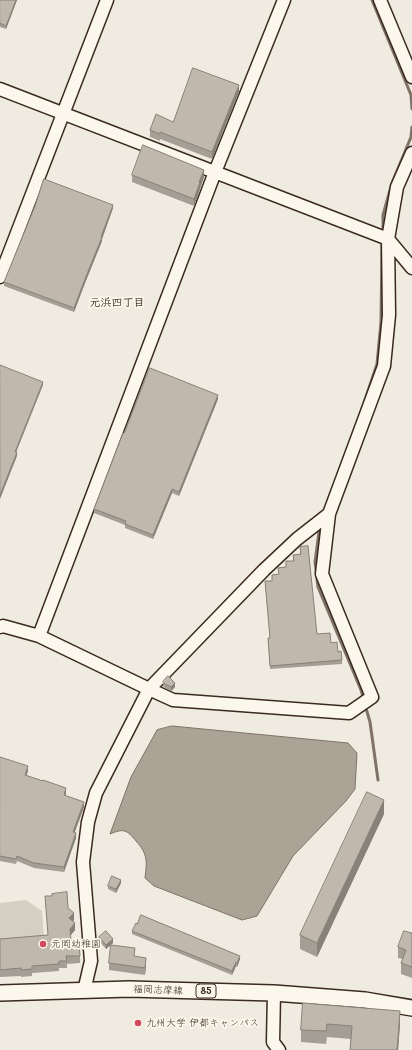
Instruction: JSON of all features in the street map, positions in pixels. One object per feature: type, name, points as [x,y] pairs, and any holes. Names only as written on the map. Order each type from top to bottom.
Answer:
[{"type":"main road","name":"福岡志摩線","points":[[0,993],[129,989],[274,993],[365,1000],[412,1008]]},
{"type":"street","points":[[0,277],[107,0]]},
{"type":"street","points":[[39,636],[215,172],[284,0]]},
{"type":"street","points":[[380,0],[412,77]]},
{"type":"street","points":[[0,89],[384,237],[412,268]]},
{"type":"street","points":[[0,627],[2,626],[39,636],[173,700],[349,713],[372,697],[322,574],[329,514],[384,366],[389,315],[384,237],[397,188],[412,153]]},
{"type":"street","points":[[84,991],[91,961],[83,862],[88,822],[96,793],[148,689],[264,570],[329,514]]},
{"type":"street","points":[[274,993],[273,1042],[279,1050]]},
{"type":"shaded area","points":[[172,726],[348,743],[357,753],[355,789],[346,801],[293,856],[257,916],[242,920],[154,886],[145,878],[145,854],[133,837],[125,831],[110,834],[131,777],[157,730]]},
{"type":"shaded area","points":[[26,900],[42,911],[44,937],[0,941],[0,903]]},
{"type":"building","points":[[0,0],[16,0],[6,26],[0,23]]},
{"type":"building","points":[[193,68],[239,85],[212,152],[160,132],[160,134],[150,130],[156,114],[173,122]]},
{"type":"building","points":[[143,145],[204,170],[194,199],[132,175]]},
{"type":"building","points":[[44,179],[113,205],[74,308],[4,282],[35,206]]},
{"type":"building","points":[[0,365],[43,382],[15,452],[17,452],[0,495]]},
{"type":"building","points":[[150,368],[218,395],[179,492],[172,489],[153,535],[125,524],[126,521],[94,509]]},
{"type":"building","points":[[308,546],[317,634],[330,633],[331,643],[337,642],[338,652],[341,651],[342,660],[270,666],[268,638],[270,638],[265,581],[272,581],[272,575],[279,574],[278,568],[286,567],[286,561],[294,561],[293,555],[301,554],[300,547]]},
{"type":"building","points":[[168,676],[175,683],[171,687],[163,682]]},
{"type":"building","points":[[0,757],[28,766],[25,775],[66,788],[64,795],[84,802],[73,832],[76,833],[64,867],[34,863],[17,856],[16,859],[0,856]]},
{"type":"building","points":[[367,792],[384,800],[317,943],[300,935]]},
{"type":"building","points":[[112,876],[121,880],[116,889],[108,886]]},
{"type":"building","points":[[67,892],[68,908],[74,913],[69,918],[75,923],[70,929],[71,942],[74,942],[74,944],[79,944],[80,956],[66,956],[67,961],[59,961],[59,964],[32,966],[32,969],[21,970],[21,968],[0,970],[0,939],[48,935],[45,896],[52,896],[52,894]]},
{"type":"building","points":[[141,915],[240,956],[237,963],[236,962],[232,971],[132,931]]},
{"type":"building","points":[[106,931],[113,939],[106,945],[99,937]]},
{"type":"building","points":[[404,931],[412,933],[412,967],[401,963],[406,950],[398,947]]},
{"type":"building","points":[[111,945],[135,948],[134,956],[146,958],[145,968],[109,963]]},
{"type":"building","points":[[303,1003],[400,1011],[397,1050],[350,1050],[352,1026],[327,1024],[326,1031],[301,1030]]},
{"type":"waterway","points":[[372,0],[411,95],[412,109]]},
{"type":"waterway","points":[[383,233],[383,215],[392,183],[411,137],[412,127]]},
{"type":"waterway","points":[[362,409],[377,364],[381,322],[382,245]]},
{"type":"waterway","points":[[320,525],[315,562],[318,587],[364,700]]},
{"type":"waterway","points":[[365,705],[370,722],[378,780]]},
{"type":"place","name":"元岡幼稚園","points":[[43,944]]},
{"type":"place","name":"九州大学 伊都キャンパス","points":[[138,1023]]},
{"type":"district","name":"元浜四丁目","points":[[117,303]]}]
